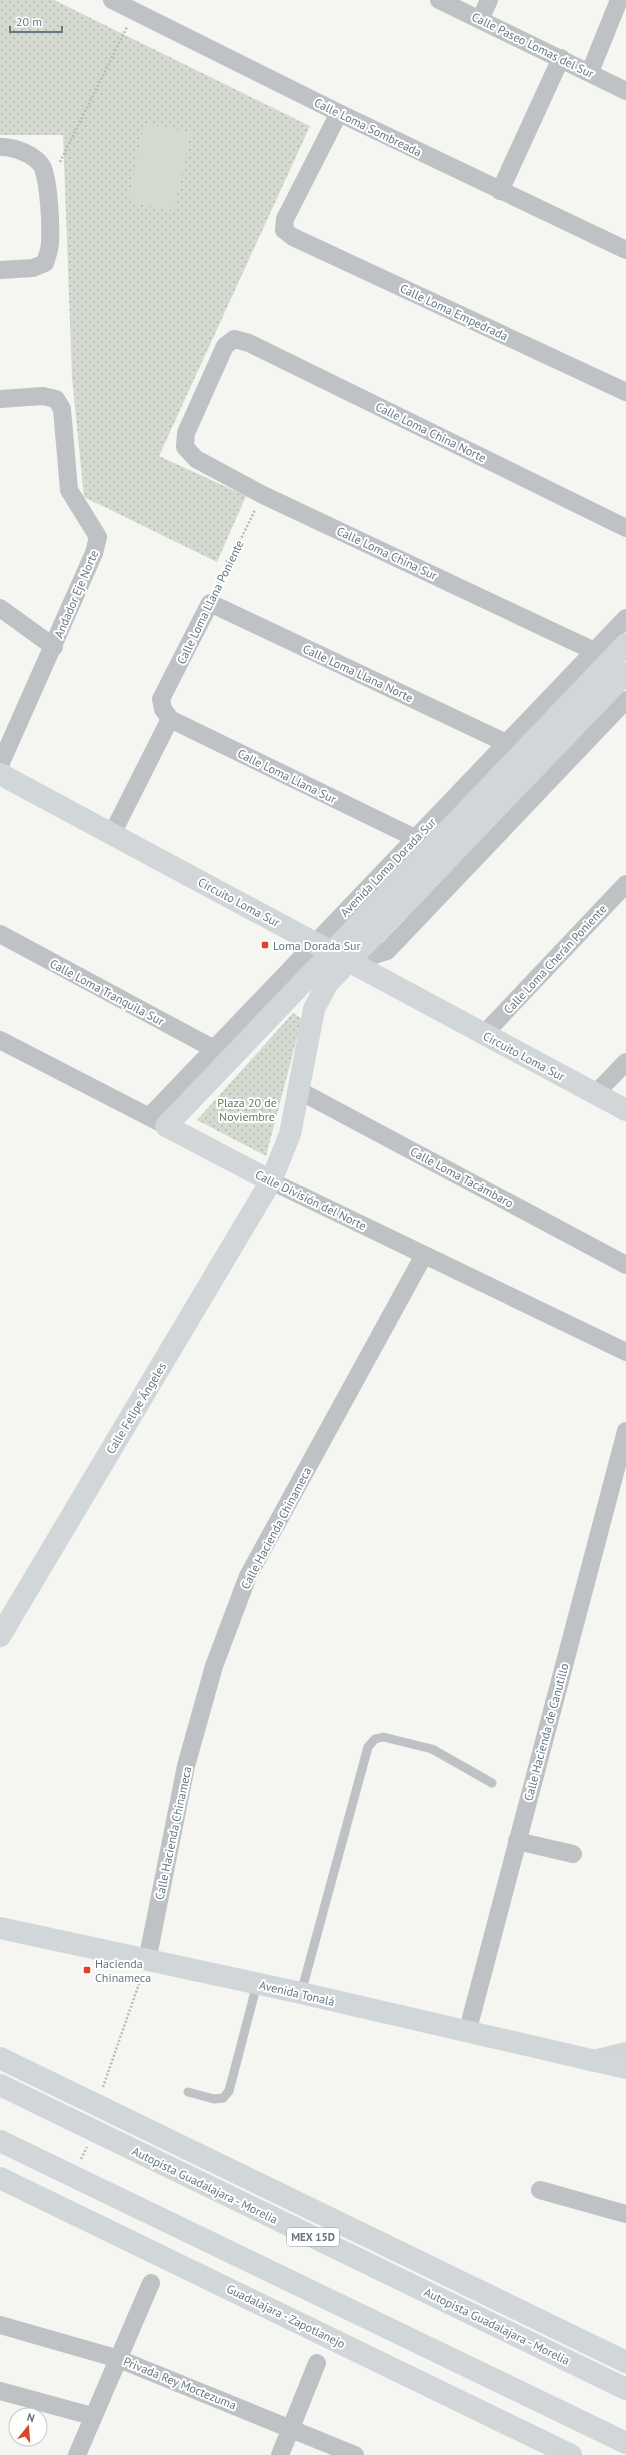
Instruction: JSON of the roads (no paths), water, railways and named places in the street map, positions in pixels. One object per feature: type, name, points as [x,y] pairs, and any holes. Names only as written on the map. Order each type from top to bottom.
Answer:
[{"type":"main road","name":"Avenida Loma Dorada Sur","points":[[271,1181],[290,1134],[314,1009],[327,984],[332,952],[626,644]]},
{"type":"main road","name":"Avenida Loma Dorada Sur","points":[[157,1121],[332,952],[626,673]]},
{"type":"main road","name":"Circuito Loma Sur","points":[[0,774],[626,1110]]},
{"type":"main road","name":"Calle División del Norte","points":[[157,1121],[271,1181]]},
{"type":"main road","name":"Calle Felipe Ángeles","points":[[0,1636],[271,1181]]},
{"type":"main road","name":"Avenida Tonalá","points":[[0,1928],[147,1961],[301,1993],[594,2061],[625,2054]]},
{"type":"main road","points":[[0,2058],[626,2362]]},
{"type":"main road","name":"Autopista Guadalajara - Morelia","points":[[0,2085],[626,2389]]},
{"type":"main road","points":[[0,2141],[626,2443]]},
{"type":"main road","name":"Guadalajara - Zapotlanejo","points":[[0,2178],[571,2455]]},
{"type":"street","name":"Calle Loma Sombreada","points":[[112,0],[134,5],[339,113],[626,250]]},
{"type":"street","name":"Calle Paseo Lomas del Sur","points":[[439,0],[590,72],[626,91]]},
{"type":"street","points":[[480,20],[489,0]]},
{"type":"street","points":[[590,72],[618,0]]},
{"type":"street","points":[[500,191],[561,58]]},
{"type":"street","name":"Calle Loma Empedrada","points":[[339,113],[285,218],[284,230],[293,237],[626,392]]},
{"type":"street","points":[[0,146],[8,146],[28,154],[42,167],[46,186],[50,243],[45,263],[33,268],[0,270]]},
{"type":"street","name":"Calle Loma China Norte","points":[[185,447],[186,433],[225,346],[234,339],[249,343],[626,528]]},
{"type":"street","name":"Andador Eje Norte","points":[[0,399],[43,396],[56,399],[62,409],[69,490],[98,537],[54,647],[0,765]]},
{"type":"street","name":"Calle Loma China Sur","points":[[185,447],[196,459],[263,495],[594,651]]},
{"type":"street","name":"Calle Loma Llana Poniente","points":[[112,834],[166,714],[161,699],[210,603]]},
{"type":"street","name":"Calle Loma Llana Norte","points":[[210,603],[506,743]]},
{"type":"street","points":[[0,608],[54,647]]},
{"type":"street","name":"Avenida Loma Dorada Sur","points":[[157,1121],[214,1049],[332,952],[416,838],[626,618]]},
{"type":"street","name":"Avenida Loma Dorada Sur","points":[[332,952],[386,951],[626,700]]},
{"type":"street","name":"Calle Loma Llana Sur","points":[[166,714],[416,838]]},
{"type":"street","name":"Calle Loma Cherán Poniente","points":[[484,1034],[626,884]]},
{"type":"street","name":"Calle Loma Tranquila Sur","points":[[0,934],[214,1049]]},
{"type":"street","name":"Calle División del Norte","points":[[0,1040],[157,1121]]},
{"type":"street","points":[[595,1094],[626,1062]]},
{"type":"street","name":"Calle Loma Tacámbaro","points":[[298,1090],[626,1265]]},
{"type":"street","name":"Calle División del Norte","points":[[271,1181],[626,1352]]},
{"type":"street","name":"Calle Hacienda Chinameca","points":[[147,1961],[186,1766],[214,1666],[248,1576],[424,1255]]},
{"type":"street","name":"Calle Hacienda de Canutillo","points":[[467,2032],[626,1431]]},
{"type":"street","points":[[518,1841],[573,1854]]},
{"type":"street","points":[[540,2190],[626,2214]]},
{"type":"street","points":[[77,2455],[92,2416],[119,2359],[151,2283]]},
{"type":"street","name":"Privada Rey Moctezuma","points":[[0,2325],[119,2359],[356,2455]]},
{"type":"street","points":[[280,2455],[317,2363]]},
{"type":"street","points":[[0,2391],[92,2416]]},
{"type":"lane","points":[[301,1993],[368,1747],[375,1739],[383,1737],[432,1749],[492,1783]]},
{"type":"lane","points":[[188,2092],[214,2100],[223,2098],[229,2091],[257,1984]]},
{"type":"place","name":"Loma Dorada Sur","points":[[265,945]]},
{"type":"place","name":"Hacienda Chinameca","points":[[87,1970]]},
{"type":"park label","name":"Plaza 20 de Noviembre","points":[[247,1109]]}]
